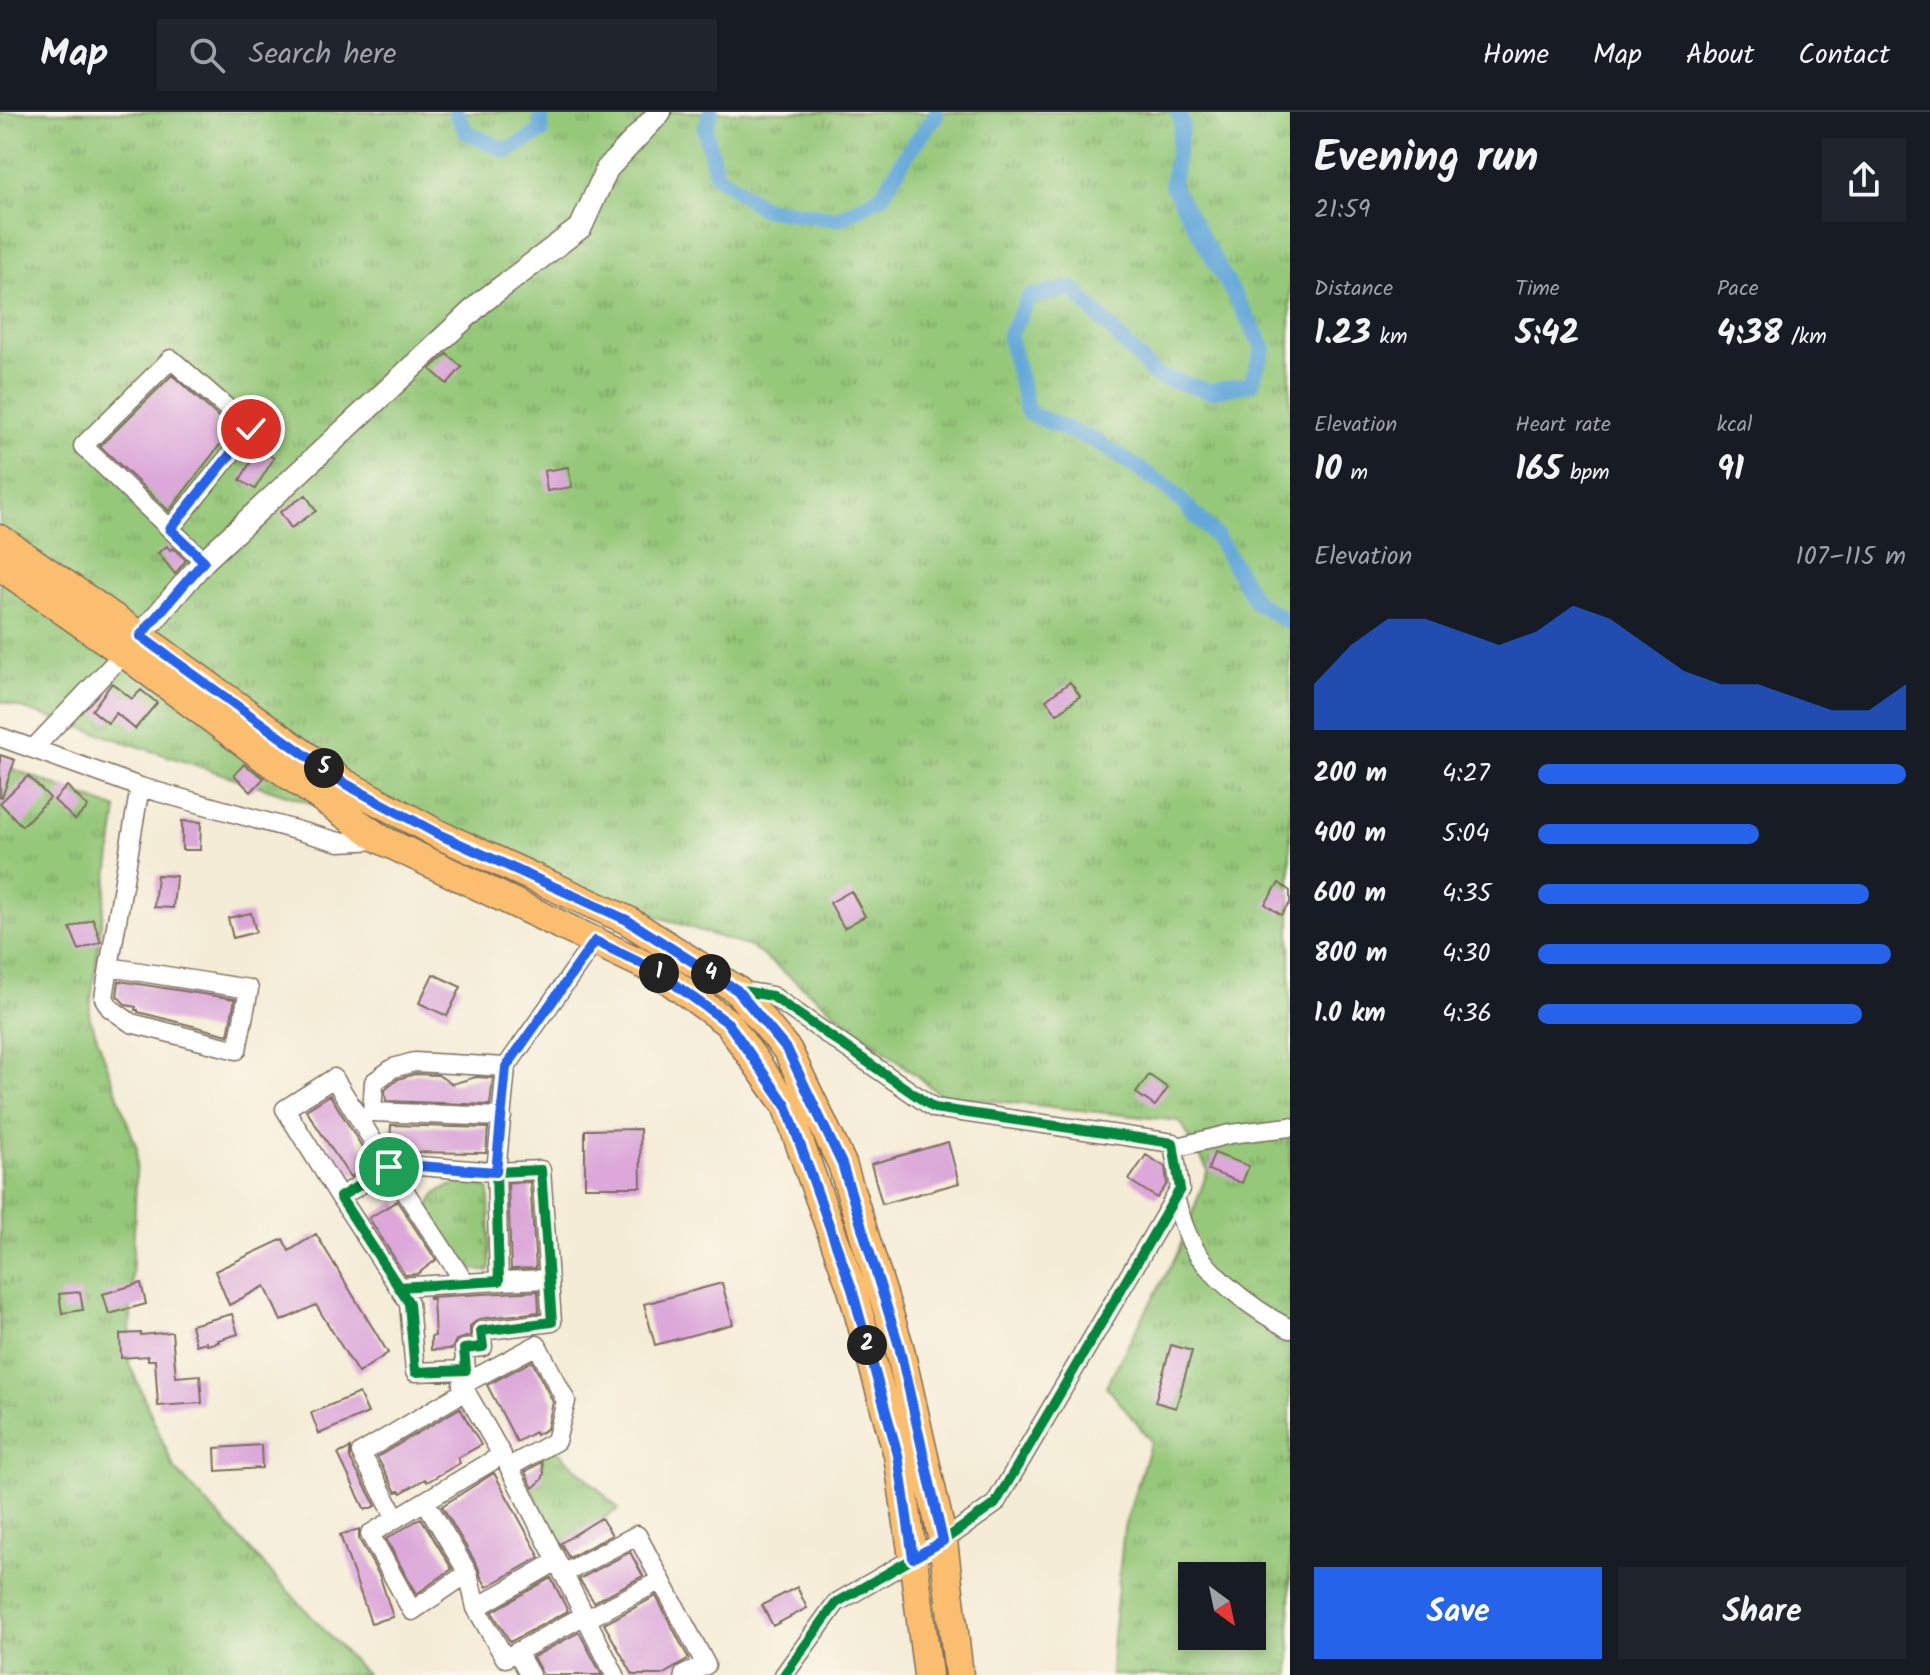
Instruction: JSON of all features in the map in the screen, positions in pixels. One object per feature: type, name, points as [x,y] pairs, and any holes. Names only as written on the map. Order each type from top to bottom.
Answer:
[{"type":"main road","points":[[0,539],[132,644],[266,759],[382,840],[655,970],[728,1023],[786,1105],[852,1289],[898,1455],[928,1675]]},
{"type":"main road","points":[[0,566],[132,644],[344,783],[438,834],[627,920],[737,990],[788,1051],[842,1164],[899,1346],[943,1541],[959,1675]]},
{"type":"street","points":[[33,749],[132,644],[204,561],[482,302],[581,227],[607,169],[660,112]]},
{"type":"street","points":[[170,529],[251,429],[171,359],[83,446],[170,529],[204,561]]},
{"type":"street","points":[[0,737],[140,787],[339,842],[382,840]]},
{"type":"street","points":[[109,967],[249,989],[237,1050],[131,1023],[110,1008],[104,998],[109,967],[140,787]]},
{"type":"street","points":[[499,1281],[496,1172],[506,1067],[595,941]]},
{"type":"street","points":[[737,990],[772,996],[934,1108],[1173,1143],[1180,1189],[995,1504],[943,1541],[836,1603],[784,1675]]},
{"type":"street","points":[[366,1116],[374,1082],[393,1068],[414,1062],[506,1067]]},
{"type":"street","points":[[340,1197],[389,1167],[394,1164],[496,1172],[541,1170],[552,1322],[481,1331],[483,1347],[464,1349],[466,1370],[415,1372],[409,1303],[340,1197],[285,1109],[334,1078],[366,1116],[389,1167],[465,1283]]},
{"type":"street","points":[[366,1116],[502,1117]]},
{"type":"street","points":[[1174,1148],[1230,1134],[1290,1127]]},
{"type":"street","points":[[1175,1198],[1198,1255],[1218,1278],[1290,1329]]},
{"type":"street","points":[[398,1287],[549,1279]]},
{"type":"street","points":[[468,1573],[412,1611],[370,1534],[425,1501],[505,1461],[556,1441],[566,1401],[537,1345],[462,1385],[505,1461],[615,1675]]},
{"type":"street","points":[[396,1518],[361,1453],[465,1391]]},
{"type":"street","points":[[425,1501],[468,1573],[476,1608],[505,1658],[661,1580]]},
{"type":"street","points":[[476,1608],[560,1567],[637,1535],[706,1665],[684,1675]]},
{"type":"street","points":[[517,1652],[530,1675]]},
{"type":"green space","points":[[0,112],[1290,112],[1290,1675],[1111,1675],[1124,1528],[1151,1441],[1106,1386],[1178,1252],[1208,1170],[1180,1121],[941,1095],[753,948],[0,701]]},
{"type":"green space","points":[[0,764],[117,809],[89,1015],[137,1149],[129,1363],[174,1468],[366,1675],[0,1675]]},
{"type":"green space","points":[[467,1182],[489,1189],[488,1271],[462,1265],[428,1210],[438,1193]]},
{"type":"green space","points":[[555,1448],[619,1509],[559,1544],[532,1489],[542,1475],[541,1458]]},
{"type":"building","points":[[447,354],[462,367],[447,384],[430,369]]},
{"type":"building","points":[[172,375],[232,429],[169,511],[100,446]]},
{"type":"building","points":[[258,449],[274,458],[255,489],[240,480]]},
{"type":"building","points":[[568,467],[572,487],[547,491],[544,471]]},
{"type":"building","points":[[306,495],[316,511],[291,528],[280,512]]},
{"type":"building","points":[[167,546],[186,560],[175,574],[158,553]]},
{"type":"building","points":[[1070,682],[1080,696],[1057,714],[1046,700]]},
{"type":"building","points":[[112,683],[132,699],[141,690],[157,703],[135,729],[116,713],[108,723],[92,710]]},
{"type":"building","points":[[0,755],[15,760],[2,797],[0,797]]},
{"type":"building","points":[[244,764],[264,778],[251,792],[234,775]]},
{"type":"building","points":[[28,776],[50,798],[22,826],[0,803]]},
{"type":"building","points":[[67,786],[88,807],[75,820],[54,800]]},
{"type":"building","points":[[182,821],[201,822],[200,850],[182,850]]},
{"type":"building","points":[[157,875],[176,876],[173,908],[154,907]]},
{"type":"building","points":[[1279,883],[1290,891],[1290,903],[1281,915],[1265,904]]},
{"type":"building","points":[[851,891],[865,916],[844,928],[830,903]]},
{"type":"building","points":[[251,913],[256,932],[233,938],[228,918]]},
{"type":"building","points":[[93,919],[101,942],[79,950],[70,928]]},
{"type":"building","points":[[433,974],[461,987],[447,1016],[419,1003]]},
{"type":"building","points":[[119,981],[235,999],[228,1035],[138,1012],[136,1007],[126,1005],[117,996]]},
{"type":"building","points":[[415,1074],[438,1075],[452,1084],[476,1077],[493,1078],[490,1105],[386,1101],[385,1090],[398,1079]]},
{"type":"building","points":[[1149,1075],[1168,1088],[1155,1106],[1136,1093]]},
{"type":"building","points":[[330,1095],[372,1163],[350,1177],[306,1110]]},
{"type":"building","points":[[391,1125],[488,1128],[486,1153],[394,1152],[390,1146]]},
{"type":"building","points":[[640,1129],[641,1187],[585,1187],[585,1130]]},
{"type":"building","points":[[948,1142],[959,1183],[882,1204],[871,1164]]},
{"type":"building","points":[[1214,1153],[1249,1166],[1242,1183],[1208,1170]]},
{"type":"building","points":[[1146,1155],[1165,1167],[1167,1184],[1157,1198],[1129,1180]]},
{"type":"building","points":[[530,1182],[536,1268],[511,1269],[508,1183]]},
{"type":"building","points":[[397,1201],[436,1260],[417,1274],[405,1275],[369,1218]]},
{"type":"building","points":[[316,1234],[388,1353],[358,1373],[316,1305],[281,1321],[265,1286],[229,1305],[215,1271],[283,1239],[289,1251]]},
{"type":"building","points":[[141,1283],[146,1304],[109,1314],[103,1294]]},
{"type":"building","points":[[722,1283],[733,1324],[655,1345],[644,1304]]},
{"type":"building","points":[[538,1291],[539,1312],[479,1319],[470,1326],[470,1336],[456,1340],[452,1349],[431,1350],[431,1337],[435,1336],[433,1299],[429,1297]]},
{"type":"building","points":[[80,1292],[83,1310],[62,1313],[59,1294]]},
{"type":"building","points":[[232,1314],[238,1334],[219,1342],[196,1345],[191,1325]]},
{"type":"building","points":[[172,1332],[176,1377],[200,1375],[202,1403],[158,1406],[155,1360],[148,1360],[148,1356],[121,1358],[120,1334]]},
{"type":"building","points":[[1171,1345],[1192,1351],[1176,1408],[1155,1402]]},
{"type":"building","points":[[532,1361],[553,1402],[547,1429],[517,1442],[487,1385]]},
{"type":"building","points":[[359,1393],[368,1413],[319,1434],[311,1413]]},
{"type":"building","points":[[460,1408],[481,1445],[458,1458],[460,1463],[427,1482],[425,1479],[401,1493],[396,1492],[377,1457]]},
{"type":"building","points":[[261,1445],[262,1468],[216,1471],[215,1448]]},
{"type":"building","points":[[350,1448],[350,1459],[376,1506],[365,1510],[338,1454]]},
{"type":"building","points":[[542,1462],[542,1480],[533,1488],[525,1472]]},
{"type":"building","points":[[494,1473],[540,1557],[487,1587],[442,1506]]},
{"type":"building","points":[[421,1518],[452,1569],[416,1594],[386,1539]]},
{"type":"building","points":[[601,1518],[612,1535],[569,1558],[561,1543]]},
{"type":"building","points":[[359,1529],[359,1539],[380,1577],[393,1617],[371,1623],[340,1535]]},
{"type":"building","points":[[630,1552],[643,1576],[594,1602],[579,1579]]},
{"type":"building","points":[[551,1578],[568,1611],[510,1642],[492,1612]]},
{"type":"building","points":[[797,1587],[807,1608],[773,1626],[762,1605]]},
{"type":"building","points":[[656,1596],[689,1659],[662,1675],[633,1675],[604,1624]]},
{"type":"building","points":[[579,1632],[602,1675],[543,1675],[533,1657]]},
{"type":"waterway","points":[[456,112],[467,133],[507,151],[541,132],[541,112]]},
{"type":"waterway","points":[[711,112],[705,128],[716,174],[762,208],[838,219],[882,196],[936,112]]},
{"type":"waterway","points":[[1178,112],[1182,123],[1172,185],[1264,348],[1251,384],[1210,391],[1156,376],[1073,289],[1029,297],[1009,336],[1028,413],[1096,441],[1167,487],[1217,537],[1256,602],[1290,623]]},
{"type":"cycle path","points":[[398,1287],[499,1281],[496,1172],[541,1170],[552,1322],[481,1331],[483,1347],[464,1349],[466,1370],[415,1372],[409,1303],[340,1197],[394,1164],[496,1172],[506,1067],[595,941]]},
{"type":"cycle path","points":[[737,990],[772,996],[934,1108],[1173,1143],[1180,1189],[995,1504],[943,1541],[836,1603],[784,1675]]},
{"type":"route","points":[[251,429],[170,529],[204,561],[140,636],[344,783],[438,834],[627,920],[737,990],[788,1051],[842,1164],[899,1346],[943,1541],[913,1558],[898,1455],[852,1289],[786,1105],[728,1023],[655,970],[595,941],[506,1067],[496,1172],[394,1164],[389,1167]]}]
